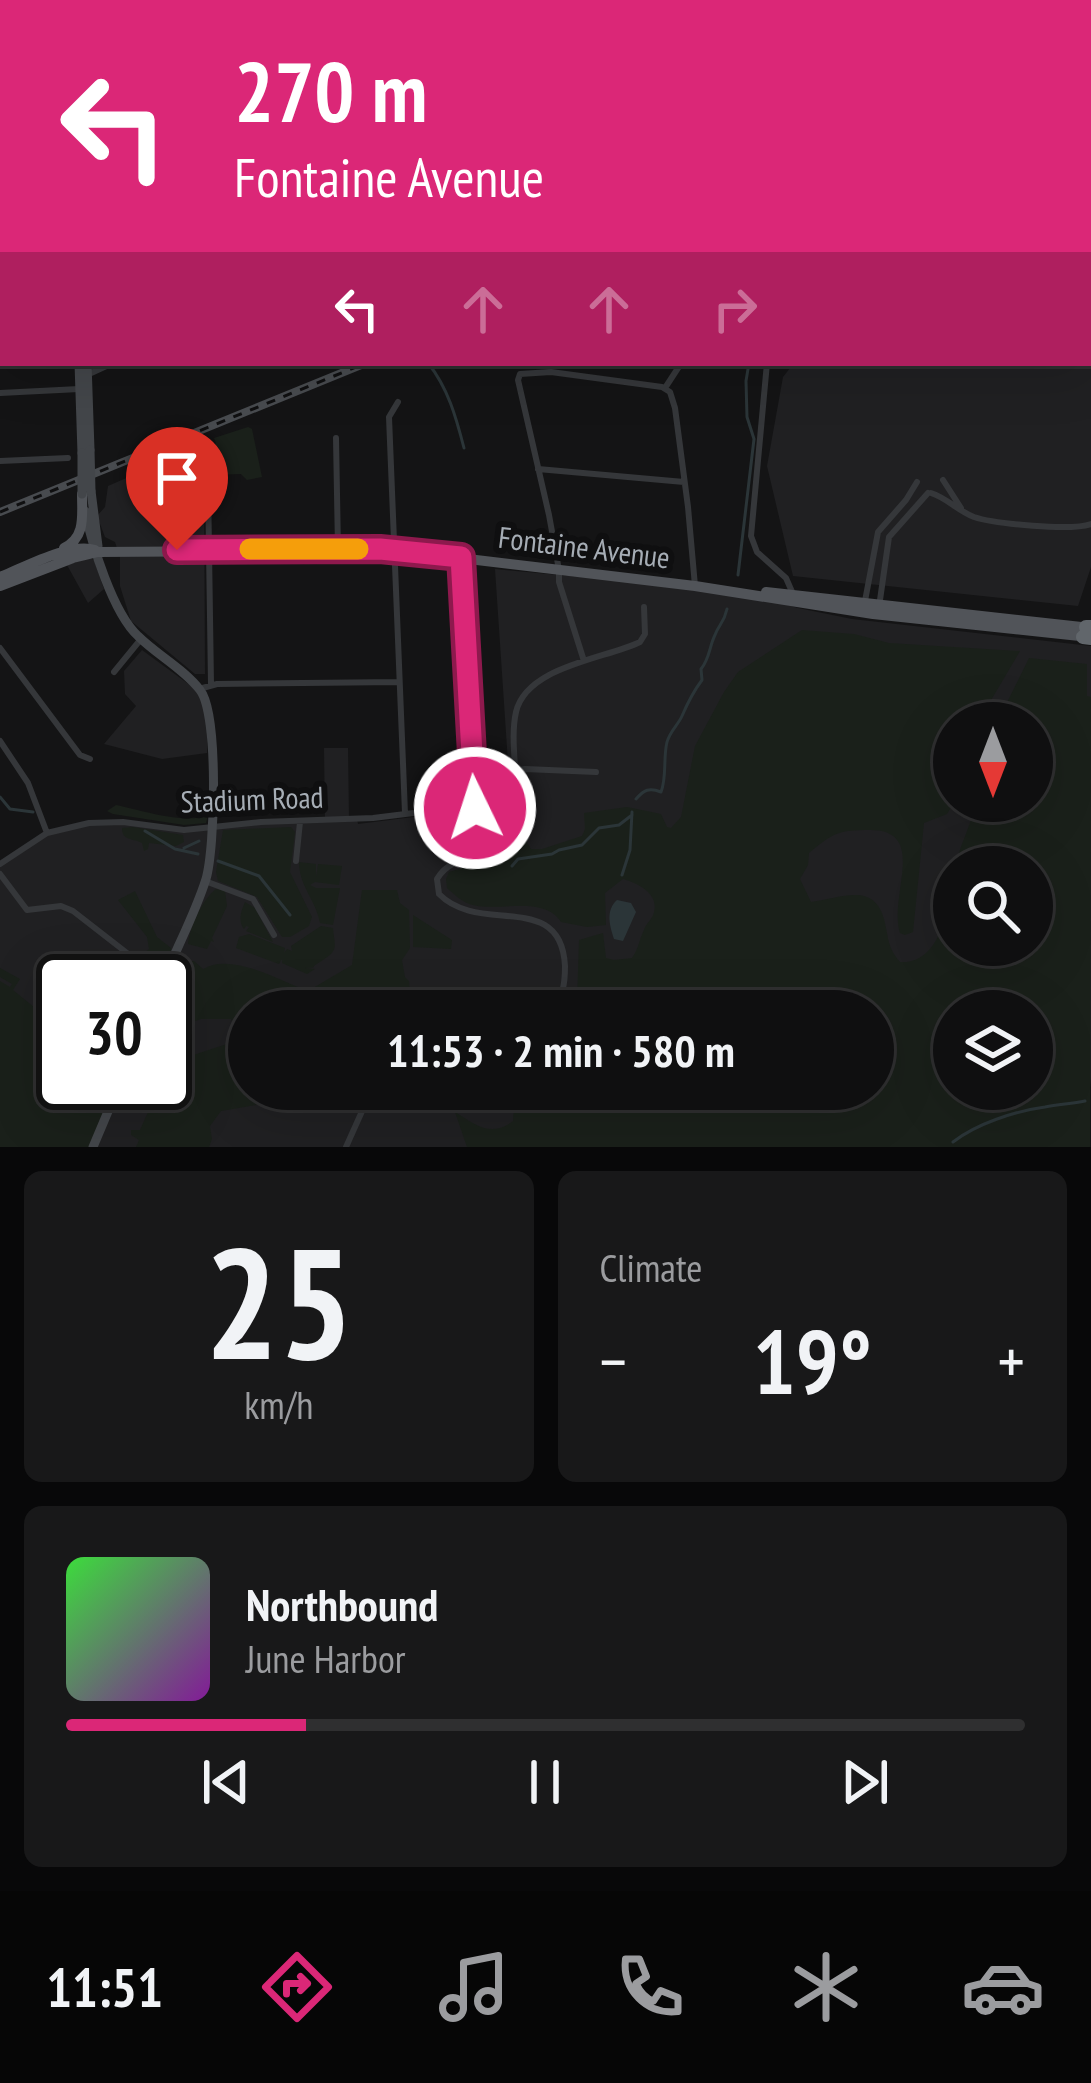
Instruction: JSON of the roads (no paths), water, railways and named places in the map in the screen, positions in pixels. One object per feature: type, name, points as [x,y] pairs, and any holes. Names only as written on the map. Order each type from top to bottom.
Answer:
[{"type":"main road","points":[[84,369],[87,492],[98,552],[117,608],[141,639],[199,688],[211,715],[211,861],[174,954]]},
{"type":"main road","points":[[0,581],[73,543],[79,536],[87,492]]},
{"type":"main road","points":[[46,558],[89,547],[98,552]]},
{"type":"main road","name":"Fontaine Avenue","points":[[98,552],[393,550],[1089,632]]},
{"type":"main road","points":[[0,581],[98,552]]},
{"type":"main road","name":"Fontaine Avenue","points":[[699,586],[865,602],[877,609]]},
{"type":"main road","points":[[92,1147],[108,1110]]},
{"type":"street","points":[[665,388],[679,366]]},
{"type":"street","points":[[767,366],[752,536],[757,552],[786,578],[794,594]]},
{"type":"street","points":[[584,661],[559,581],[520,374],[551,372],[665,388],[672,396],[699,586]]},
{"type":"street","points":[[0,393],[85,389]]},
{"type":"street","points":[[398,402],[389,417],[405,813]]},
{"type":"street","points":[[336,438],[338,549]]},
{"type":"street","points":[[0,461],[68,458]]},
{"type":"street","points":[[200,461],[208,482],[212,684]]},
{"type":"street","points":[[538,469],[685,482]]},
{"type":"street","points":[[944,480],[963,511]]},
{"type":"street","points":[[865,602],[878,532],[917,482]]},
{"type":"street","points":[[877,609],[889,537],[929,493],[974,517],[1069,529],[1091,524]]},
{"type":"street","points":[[461,557],[475,808]]},
{"type":"street","points":[[562,990],[565,963],[547,926],[526,917],[467,912],[448,903],[437,890],[439,875],[449,864],[488,853],[514,830],[515,716],[522,699],[545,678],[640,641],[645,634],[644,607]]},
{"type":"street","points":[[114,672],[141,639]]},
{"type":"street","points":[[0,648],[80,755],[90,759]]},
{"type":"street","points":[[199,688],[212,684],[400,682]]},
{"type":"street","points":[[0,741],[28,783],[47,833]]},
{"type":"street","points":[[515,771],[596,772]]},
{"type":"street","name":"Stadium Road","points":[[0,864],[47,833],[104,821],[184,830],[475,808],[517,812]]},
{"type":"street","points":[[296,861],[300,822]]},
{"type":"street","points":[[0,874],[27,910],[62,906],[73,910],[129,954]]},
{"type":"street","points":[[205,881],[253,899],[274,934]]},
{"type":"street","points":[[346,1147],[363,1110]]},
{"type":"waterway","points":[[430,366],[446,393],[464,448]]},
{"type":"waterway","points":[[738,575],[754,439],[747,417],[748,366]]},
{"type":"waterway","points":[[636,799],[647,790],[661,792],[668,738],[702,680],[701,669],[727,609]]},
{"type":"waterway","points":[[0,797],[10,809],[33,812]]},
{"type":"waterway","points":[[622,875],[630,850],[632,812]]},
{"type":"waterway","points":[[512,866],[518,859],[582,845],[599,828],[619,825],[632,815]]},
{"type":"waterway","points":[[145,831],[175,849],[198,854]]},
{"type":"waterway","points":[[184,848],[199,841]]},
{"type":"waterway","points":[[218,861],[259,876],[290,915]]},
{"type":"waterway","points":[[953,1142],[1009,1115],[1085,1101]]},
{"type":"railway","points":[[0,512],[359,366]]}]
